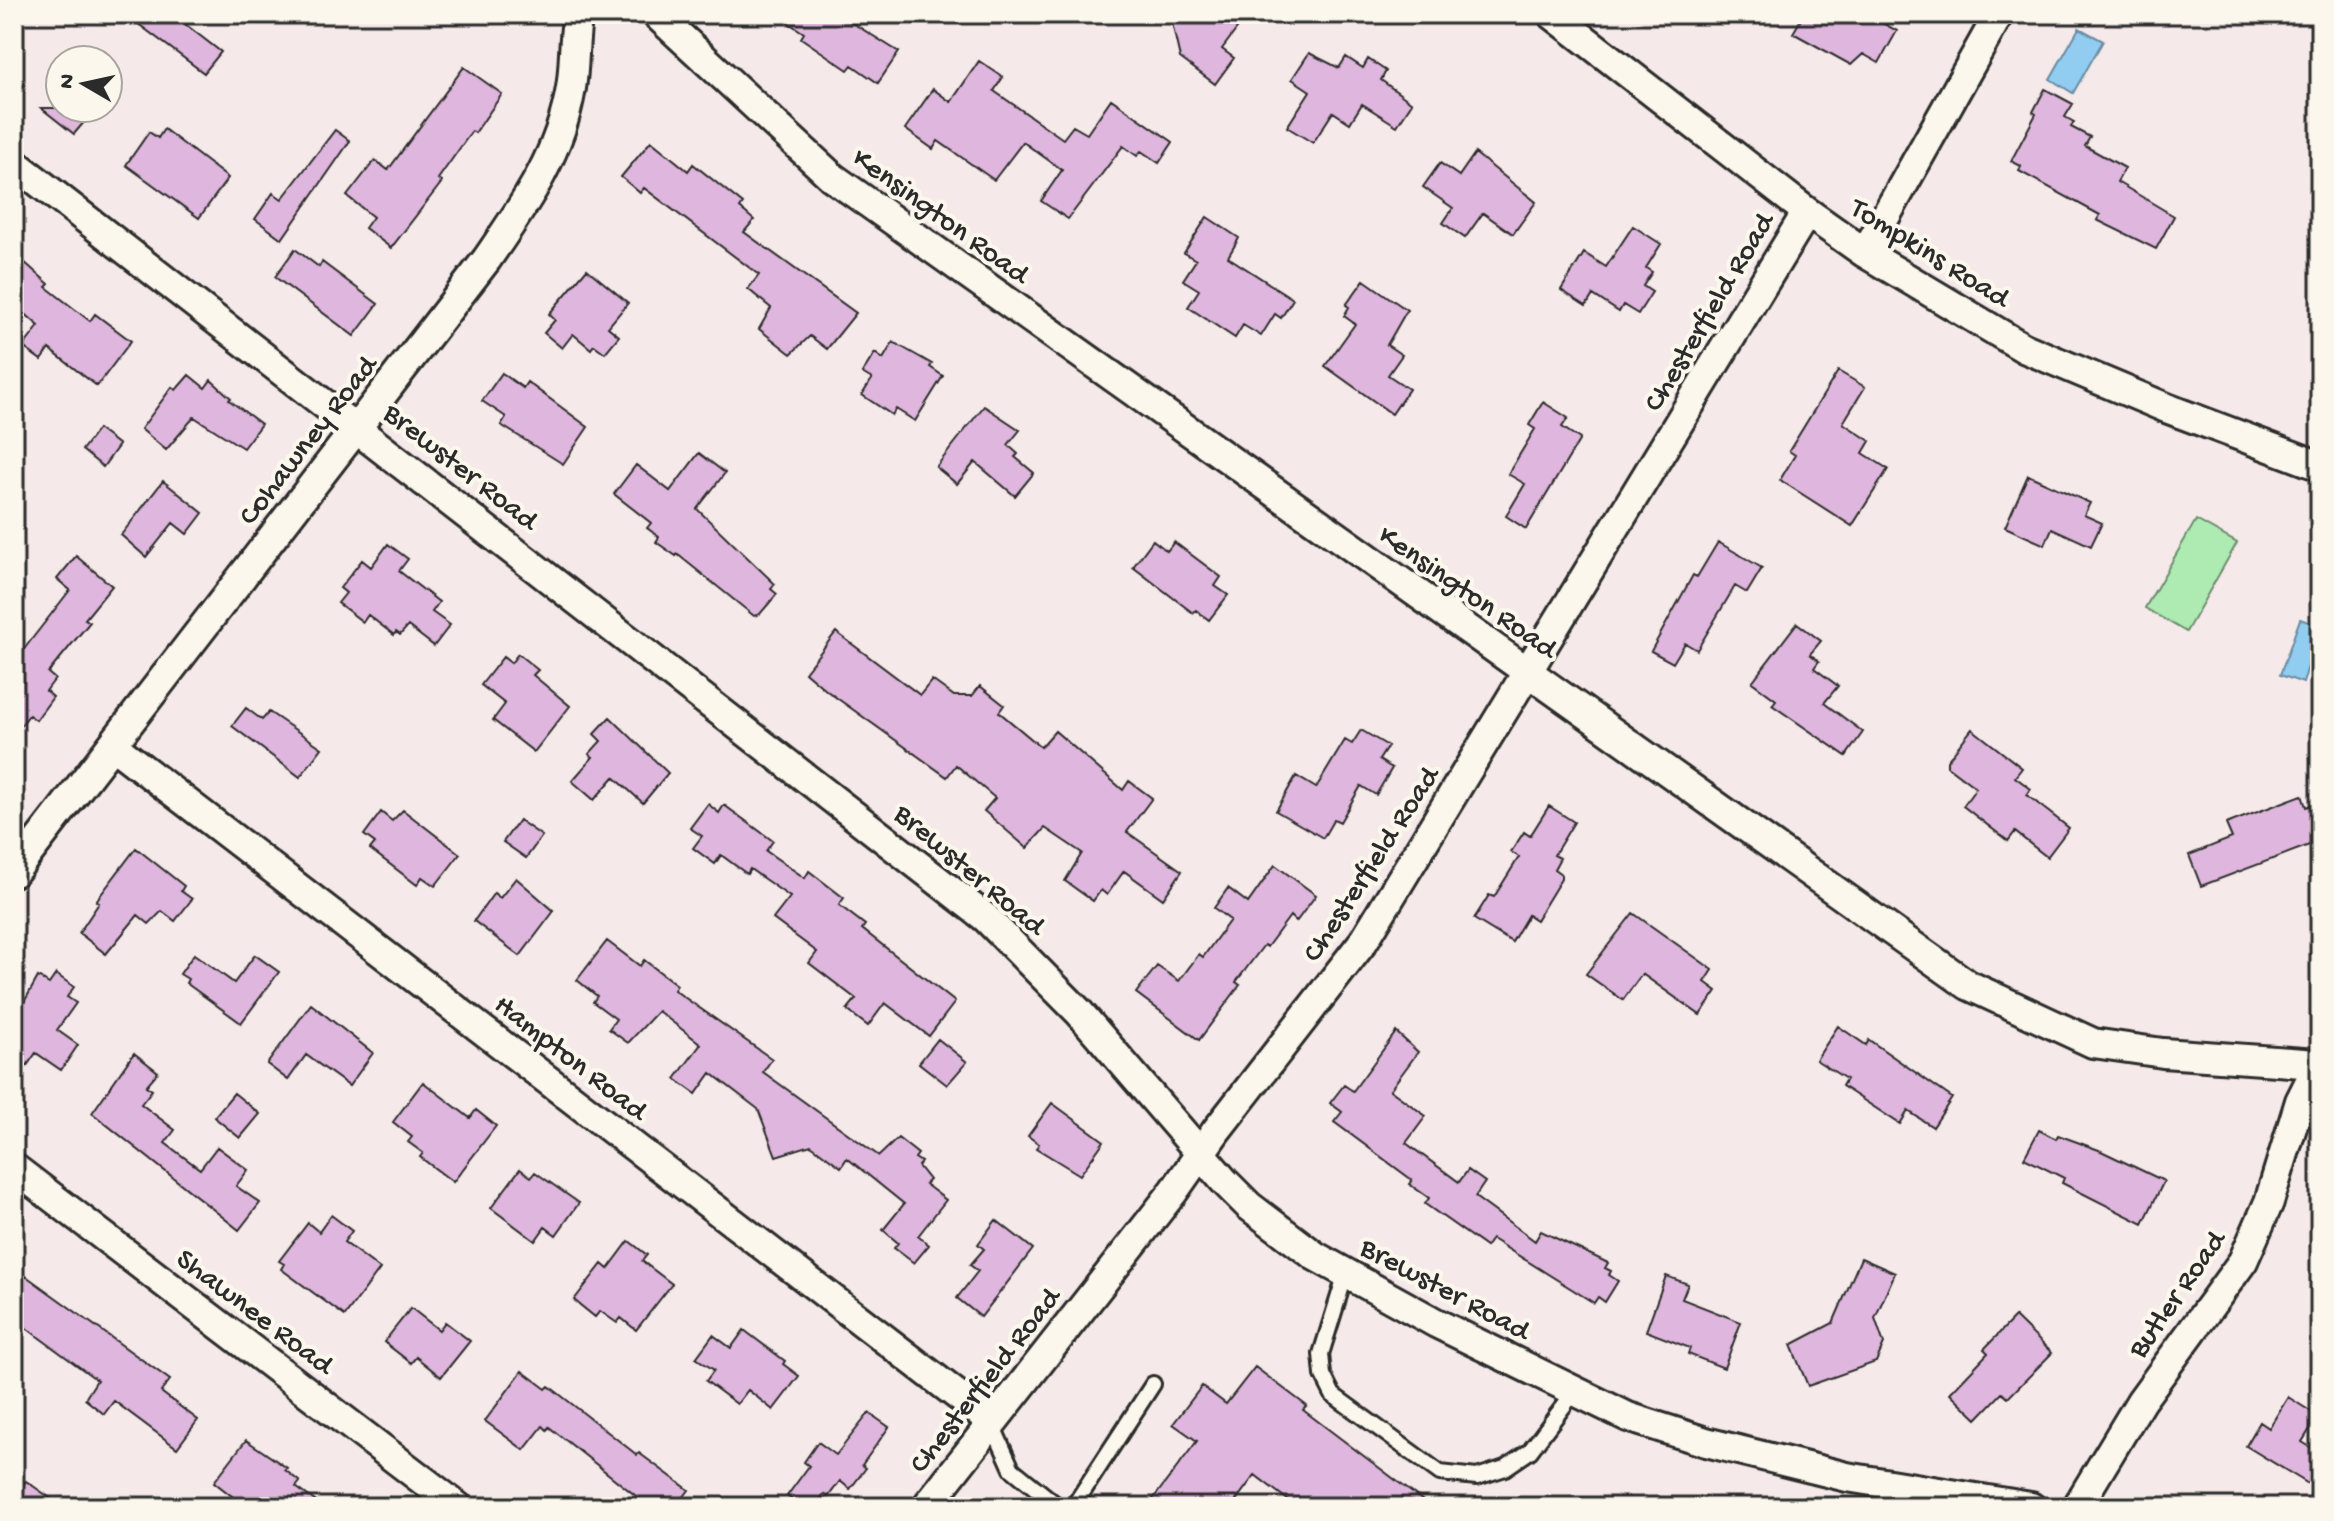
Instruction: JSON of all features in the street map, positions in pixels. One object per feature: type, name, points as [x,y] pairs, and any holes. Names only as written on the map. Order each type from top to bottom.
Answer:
[{"type":"street","name":"Cohawney Road","points":[[14,872],[487,259],[535,189],[561,131],[572,86],[572,43],[578,14]]},
{"type":"street","name":"Kensington Road","points":[[656,14],[832,177],[1968,985],[2072,1035],[2107,1046],[2319,1062]]},
{"type":"street","name":"Tompkins Road","points":[[1552,14],[1807,212],[1865,253],[2024,348],[2169,409],[2320,466]]},
{"type":"street","points":[[1865,253],[1999,14]]},
{"type":"street","name":"Brewster Road","points":[[14,163],[358,427],[986,918],[1079,1012],[1199,1154],[1249,1206],[1315,1256],[1574,1392],[1628,1417],[1706,1442],[1847,1477],[2031,1507]]},
{"type":"street","name":"Chesterfield Road","points":[[926,1507],[1363,942],[1807,212]]},
{"type":"street","name":"Hampton Road","points":[[112,745],[991,1421]]},
{"type":"street","name":"Butler Road","points":[[2077,1507],[2141,1401],[2243,1261],[2269,1202],[2300,1101],[2319,1062]]},
{"type":"street","name":"Shawnee Road","points":[[14,1168],[458,1507]]},
{"type":"lane","points":[[1346,1273],[1321,1354],[1323,1375],[1333,1395],[1440,1473],[1477,1477],[1505,1468],[1530,1451],[1574,1392]]},
{"type":"lane","points":[[1073,1507],[1153,1384]]},
{"type":"lane","points":[[991,1421],[1012,1469],[1059,1507]]},
{"type":"green space","points":[[2196,520],[2237,543],[2186,632],[2145,608]]},
{"type":"water","points":[[2079,28],[2103,41],[2073,93],[2050,79]]},
{"type":"water","points":[[2300,619],[2320,626],[2303,683],[2280,675]]},
{"type":"building","points":[[125,14],[172,14],[221,52],[204,73]]},
{"type":"building","points":[[775,14],[838,14],[899,52],[878,83],[852,65],[848,70],[801,38],[804,33]]},
{"type":"building","points":[[1170,14],[1248,14],[1222,49],[1234,58],[1215,84],[1180,58]]},
{"type":"building","points":[[1804,14],[1883,14],[1879,21],[1897,31],[1879,63],[1863,54],[1851,65],[1793,33]]},
{"type":"building","points":[[1309,53],[1339,68],[1346,57],[1363,68],[1368,59],[1386,71],[1381,80],[1412,103],[1397,126],[1362,104],[1350,123],[1333,112],[1313,143],[1287,127],[1310,91],[1292,79]]},
{"type":"building","points":[[979,61],[1003,77],[994,91],[1063,139],[1073,126],[1087,134],[1111,99],[1173,142],[1159,163],[1141,151],[1137,156],[1123,146],[1068,219],[1041,201],[1062,170],[1023,142],[994,180],[938,141],[933,149],[905,129],[933,89],[951,102]]},
{"type":"building","points":[[464,67],[502,94],[438,179],[442,182],[391,248],[365,228],[373,217],[347,196],[375,160],[388,170]]},
{"type":"building","points":[[2045,89],[2073,104],[2065,117],[2074,122],[2071,127],[2090,137],[2085,146],[2125,168],[2117,182],[2174,216],[2156,249],[2097,220],[2100,215],[2019,171],[2021,166],[2011,161],[2036,114],[2033,112]]},
{"type":"building","points":[[61,124],[82,124],[74,134]]},
{"type":"building","points":[[164,129],[228,178],[199,218],[126,165],[149,132],[158,138]]},
{"type":"building","points":[[335,130],[350,141],[282,239],[255,219],[273,193],[282,199]]},
{"type":"building","points":[[651,141],[688,171],[693,164],[743,204],[740,208],[754,220],[744,232],[856,313],[827,349],[810,336],[791,354],[759,329],[771,308],[748,289],[759,275],[644,188],[640,193],[621,177]]},
{"type":"building","points":[[1475,153],[1536,202],[1513,234],[1483,213],[1465,238],[1443,223],[1453,208],[1423,187],[1440,163],[1459,176]]},
{"type":"building","points":[[1207,217],[1239,238],[1228,257],[1293,299],[1281,318],[1275,314],[1261,336],[1243,325],[1235,338],[1188,307],[1199,290],[1183,280],[1196,260],[1184,253]]},
{"type":"building","points":[[1633,226],[1661,244],[1646,268],[1652,272],[1643,286],[1652,292],[1638,314],[1623,305],[1619,312],[1593,295],[1586,306],[1561,290],[1584,253],[1606,267]]},
{"type":"building","points":[[295,249],[319,267],[322,262],[378,304],[354,336],[275,277]]},
{"type":"building","points":[[14,253],[49,284],[46,287],[90,321],[95,314],[131,341],[97,386],[49,349],[41,360],[23,347],[39,326],[14,304]]},
{"type":"building","points":[[587,269],[628,303],[608,327],[619,336],[605,353],[594,345],[591,349],[573,334],[562,348],[544,333],[555,320],[549,314]]},
{"type":"building","points":[[1364,280],[1407,310],[1387,345],[1402,355],[1388,375],[1409,389],[1392,414],[1325,366],[1355,324],[1344,316],[1349,307],[1346,305]]},
{"type":"building","points":[[893,342],[932,364],[930,367],[943,376],[915,421],[896,409],[892,415],[862,395],[872,379],[862,373],[875,353],[883,359]]},
{"type":"building","points":[[1838,371],[1865,387],[1843,423],[1870,441],[1863,453],[1888,469],[1852,526],[1780,480],[1795,455],[1789,451]]},
{"type":"building","points":[[502,373],[523,388],[527,382],[588,427],[563,464],[501,425],[506,417],[482,401]]},
{"type":"building","points":[[189,375],[205,388],[211,380],[231,398],[229,400],[261,424],[243,448],[194,417],[166,450],[141,429],[172,387],[176,390]]},
{"type":"building","points":[[1543,402],[1568,418],[1562,427],[1580,439],[1526,529],[1506,516],[1525,484],[1508,474],[1535,429],[1529,425]]},
{"type":"building","points":[[984,406],[1020,430],[1008,445],[1018,454],[1015,457],[1034,473],[1015,496],[975,462],[957,484],[936,467]]},
{"type":"building","points":[[98,429],[119,445],[103,467],[82,450]]},
{"type":"building","points":[[699,453],[725,473],[697,509],[775,584],[771,589],[777,594],[760,614],[754,616],[677,554],[656,542],[659,537],[647,528],[651,523],[614,494],[636,465],[670,491]]},
{"type":"building","points":[[2028,475],[2090,503],[2084,515],[2102,523],[2091,546],[2052,528],[2045,545],[2005,527]]},
{"type":"building","points":[[163,481],[203,513],[187,534],[173,523],[146,557],[121,535]]},
{"type":"building","points":[[1153,540],[1167,551],[1174,542],[1221,577],[1215,586],[1228,595],[1209,620],[1196,610],[1193,613],[1133,567]]},
{"type":"building","points":[[1718,542],[1762,568],[1747,593],[1735,586],[1697,650],[1685,643],[1673,663],[1651,651],[1693,575],[1697,577]]},
{"type":"building","points":[[388,544],[408,559],[399,571],[439,602],[432,612],[450,625],[434,646],[408,626],[400,635],[396,632],[394,635],[368,615],[363,622],[338,603],[346,593],[340,588],[362,560],[371,567]]},
{"type":"building","points":[[76,556],[112,586],[85,619],[90,622],[48,673],[55,679],[46,691],[53,697],[36,720],[29,715],[14,734],[14,662],[70,590],[57,579]]},
{"type":"building","points":[[1797,623],[1821,641],[1810,654],[1819,661],[1814,668],[1838,686],[1824,703],[1863,732],[1846,756],[1772,705],[1776,700],[1752,682]]},
{"type":"building","points":[[836,632],[920,695],[932,680],[954,696],[972,696],[980,686],[1004,705],[999,712],[1041,747],[1055,731],[1123,790],[1129,781],[1152,798],[1127,832],[1182,871],[1163,899],[1124,871],[1107,895],[1101,890],[1093,901],[1065,881],[1082,853],[1045,828],[1027,848],[984,811],[995,798],[956,765],[947,777],[827,691],[805,672]]},
{"type":"building","points":[[518,654],[538,670],[533,675],[570,706],[534,752],[493,720],[505,704],[481,685],[503,657],[511,663]]},
{"type":"building","points":[[246,708],[262,720],[269,712],[322,748],[300,777],[232,726]]},
{"type":"building","points":[[610,717],[668,773],[643,803],[614,777],[594,800],[572,781],[593,757],[589,754],[601,741],[594,734]]},
{"type":"building","points":[[1972,729],[2022,768],[2015,777],[2031,789],[2027,795],[2069,828],[2047,857],[2015,832],[2008,841],[1963,806],[1976,788],[1947,766],[1947,761]]},
{"type":"building","points":[[1361,730],[1388,746],[1379,760],[1392,768],[1376,795],[1361,786],[1340,822],[1334,819],[1323,838],[1276,811],[1296,776],[1316,788],[1345,740],[1352,744]]},
{"type":"building","points":[[2302,795],[2306,807],[2320,802],[2320,841],[2201,886],[2189,855],[2232,838],[2226,824]]},
{"type":"building","points":[[708,804],[719,813],[724,805],[773,841],[766,851],[805,878],[809,871],[844,898],[839,905],[865,925],[862,929],[955,1002],[929,1036],[885,1003],[868,1026],[847,1010],[856,999],[809,963],[817,952],[773,919],[790,897],[750,869],[747,874],[721,855],[715,864],[693,848],[702,836],[690,828]]},
{"type":"building","points":[[1549,806],[1574,822],[1554,855],[1560,858],[1554,869],[1561,874],[1561,879],[1536,920],[1528,915],[1512,942],[1474,919],[1489,895],[1494,897],[1519,857],[1511,852],[1524,832],[1530,836]]},
{"type":"building","points":[[403,810],[460,854],[435,886],[422,877],[417,885],[370,849],[375,843],[364,835],[381,812],[392,821]]},
{"type":"building","points":[[519,820],[542,836],[526,858],[503,842]]},
{"type":"building","points":[[136,848],[184,886],[181,891],[192,899],[175,921],[162,911],[149,924],[138,915],[106,954],[79,933],[99,903],[96,901]]},
{"type":"building","points":[[1275,865],[1316,895],[1296,922],[1290,916],[1267,947],[1264,945],[1236,982],[1240,985],[1199,1040],[1136,993],[1157,966],[1179,981],[1199,954],[1203,957],[1230,920],[1214,908],[1228,888],[1248,903]]},
{"type":"building","points":[[516,878],[554,911],[520,956],[474,921],[494,893],[500,898]]},
{"type":"building","points":[[1633,913],[1713,970],[1705,982],[1717,991],[1700,1015],[1642,974],[1623,1000],[1586,974]]},
{"type":"building","points":[[607,941],[640,966],[644,960],[677,985],[674,990],[772,1059],[763,1072],[879,1156],[898,1138],[918,1154],[915,1158],[921,1162],[918,1166],[929,1180],[925,1184],[946,1200],[918,1236],[929,1245],[914,1263],[894,1248],[898,1243],[883,1230],[904,1204],[847,1158],[841,1167],[811,1145],[776,1156],[758,1109],[711,1073],[696,1094],[675,1079],[701,1044],[658,1011],[628,1043],[609,1029],[616,1019],[593,1002],[597,996],[577,980]]},
{"type":"building","points":[[194,954],[234,983],[255,955],[279,972],[241,1023],[186,983],[188,979],[180,974]]},
{"type":"building","points":[[56,974],[74,987],[67,997],[76,1003],[57,1030],[78,1045],[61,1070],[36,1053],[14,1084],[14,1020],[38,977],[49,984]]},
{"type":"building","points":[[311,1004],[373,1053],[349,1086],[306,1055],[288,1080],[267,1064]]},
{"type":"building","points":[[1838,1026],[1866,1045],[1869,1040],[1952,1098],[1933,1127],[1908,1111],[1900,1124],[1842,1086],[1846,1079],[1816,1060]]},
{"type":"building","points":[[1396,1032],[1418,1052],[1390,1090],[1426,1116],[1406,1143],[1459,1182],[1468,1170],[1485,1182],[1475,1197],[1535,1241],[1541,1231],[1608,1263],[1605,1268],[1618,1281],[1605,1302],[1598,1297],[1594,1303],[1492,1239],[1486,1247],[1425,1204],[1429,1198],[1409,1184],[1412,1180],[1334,1122],[1342,1112],[1330,1103],[1344,1085],[1353,1091]]},
{"type":"building","points":[[938,1039],[967,1062],[947,1085],[919,1063]]},
{"type":"building","points":[[134,1053],[158,1072],[146,1086],[152,1090],[141,1104],[175,1130],[165,1143],[200,1169],[217,1147],[248,1170],[236,1186],[260,1203],[239,1230],[92,1113]]},
{"type":"building","points":[[423,1082],[470,1118],[476,1110],[496,1126],[453,1182],[420,1157],[423,1153],[408,1142],[412,1137],[393,1122]]},
{"type":"building","points":[[234,1093],[260,1114],[240,1138],[214,1117]]},
{"type":"building","points":[[1052,1103],[1104,1141],[1080,1175],[1036,1148],[1039,1144],[1028,1136]]},
{"type":"building","points":[[2039,1130],[2056,1139],[2058,1135],[2099,1150],[2164,1181],[2143,1224],[2062,1183],[2064,1178],[2024,1158]]},
{"type":"building","points":[[520,1169],[531,1177],[535,1172],[579,1203],[556,1235],[545,1227],[535,1241],[491,1208]]},
{"type":"building","points":[[331,1215],[352,1231],[344,1242],[380,1269],[345,1316],[281,1269],[284,1264],[279,1261],[308,1223],[319,1232]]},
{"type":"building","points":[[996,1220],[1033,1249],[981,1317],[957,1298],[978,1271],[970,1265],[984,1249],[978,1244]]},
{"type":"building","points":[[629,1241],[647,1255],[642,1261],[672,1284],[636,1330],[621,1318],[617,1323],[600,1311],[595,1317],[574,1300],[602,1264],[608,1269]]},
{"type":"building","points":[[1861,1258],[1895,1273],[1875,1318],[1884,1344],[1876,1362],[1808,1386],[1791,1345],[1833,1323]]},
{"type":"building","points":[[26,1276],[170,1380],[161,1392],[198,1420],[177,1448],[114,1401],[104,1414],[85,1399],[97,1380],[14,1319],[14,1292]]},
{"type":"building","points":[[1666,1276],[1688,1284],[1682,1299],[1741,1322],[1724,1368],[1688,1354],[1690,1348],[1646,1331]]},
{"type":"building","points":[[411,1308],[439,1330],[445,1322],[470,1341],[441,1377],[416,1357],[411,1363],[384,1342]]},
{"type":"building","points":[[2015,1317],[2052,1353],[2008,1398],[2002,1393],[1977,1419],[1950,1393],[1988,1353],[1984,1349]]},
{"type":"building","points":[[744,1330],[785,1361],[783,1364],[799,1376],[773,1410],[748,1390],[737,1404],[706,1381],[714,1370],[696,1358],[713,1335],[731,1348]]},
{"type":"building","points":[[1255,1367],[1307,1406],[1303,1410],[1431,1507],[1297,1507],[1255,1475],[1231,1507],[1147,1507],[1197,1441],[1173,1424],[1202,1386],[1226,1404]]},
{"type":"building","points":[[522,1371],[546,1389],[549,1386],[637,1455],[639,1453],[689,1490],[676,1507],[650,1507],[549,1427],[547,1430],[543,1426],[524,1450],[485,1421]]},
{"type":"building","points":[[2288,1397],[2318,1416],[2302,1442],[2320,1453],[2320,1491],[2246,1446],[2260,1422],[2269,1428]]},
{"type":"building","points":[[869,1413],[889,1427],[862,1465],[866,1468],[850,1489],[840,1481],[828,1497],[824,1494],[814,1507],[802,1507],[787,1496],[809,1466],[804,1462],[818,1442],[836,1455]]},
{"type":"building","points":[[246,1440],[287,1468],[285,1470],[300,1482],[296,1487],[323,1507],[246,1507],[214,1482]]},
{"type":"building","points":[[26,1481],[63,1507],[14,1507],[14,1497]]}]
